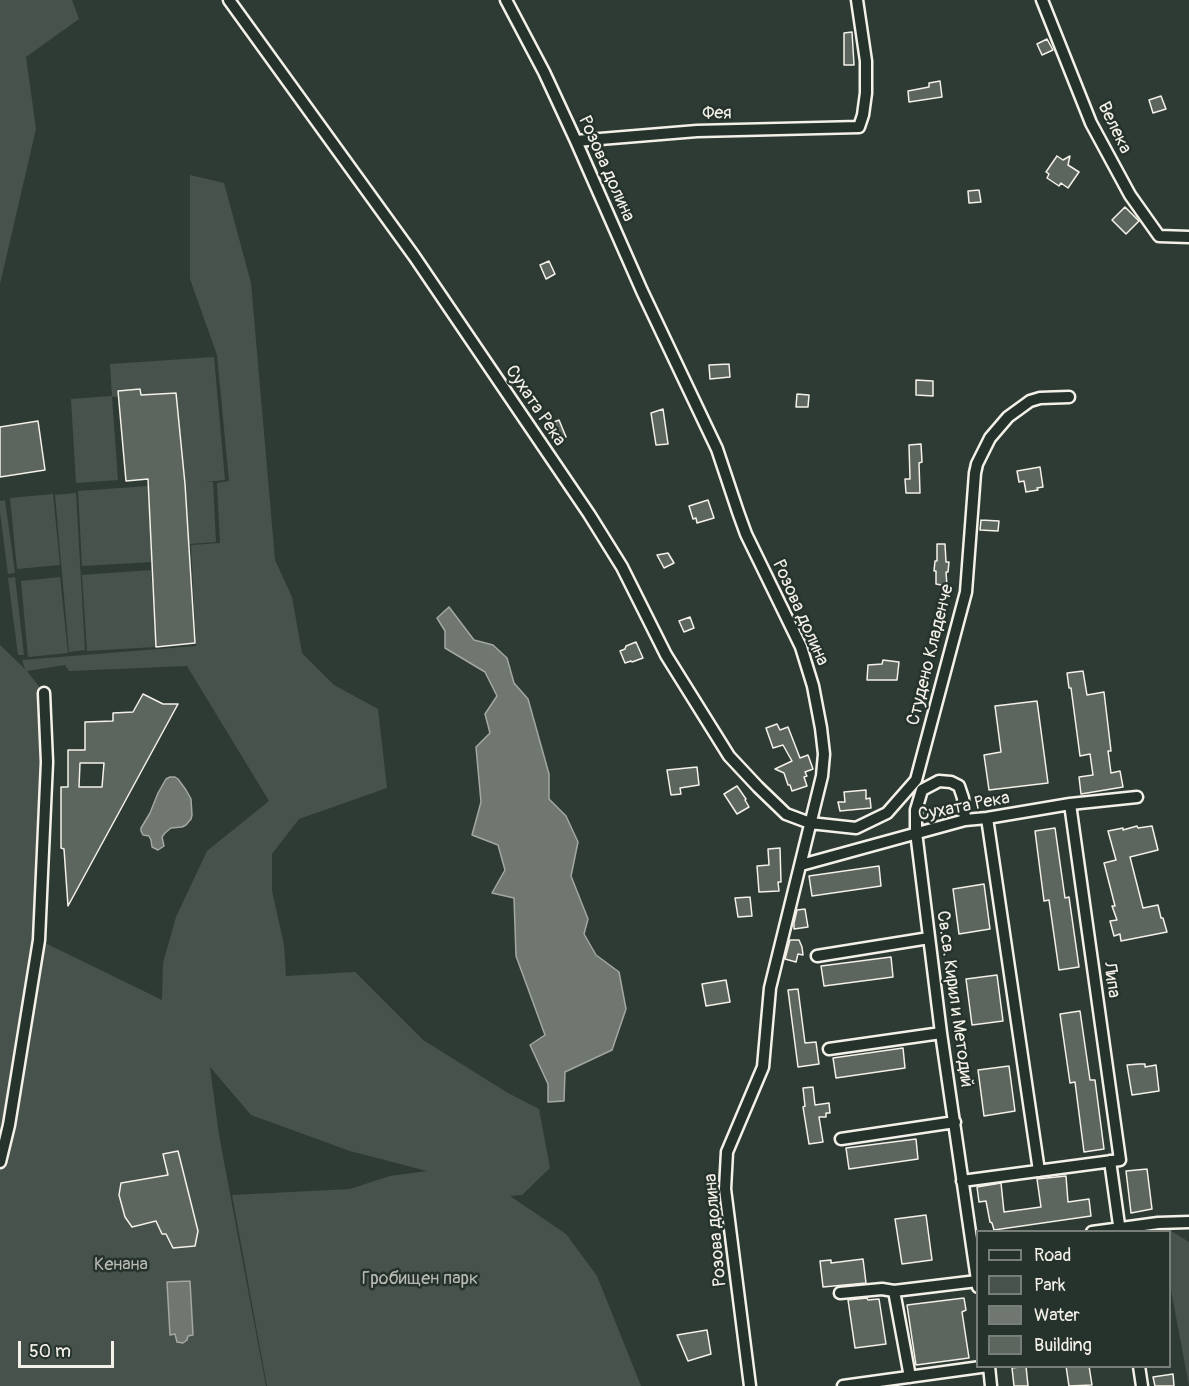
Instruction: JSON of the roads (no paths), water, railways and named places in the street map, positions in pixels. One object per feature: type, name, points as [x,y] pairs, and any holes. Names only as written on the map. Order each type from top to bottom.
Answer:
[{"type":"street","name":"Сухата Река","points":[[229,0],[414,256],[589,514],[622,567],[666,655],[729,756],[786,814],[810,823]]},
{"type":"street","name":"Розова долина","points":[[506,0],[544,72],[717,449],[746,534],[801,647],[813,686],[824,754],[822,776],[770,988],[763,1067],[727,1152],[725,1189],[750,1386]]},
{"type":"street","name":"Фея","points":[[576,141],[697,131],[859,127],[864,115],[866,61],[857,0]]},
{"type":"street","name":"Велека","points":[[1042,0],[1090,123],[1130,195],[1159,236],[1189,237]]},
{"type":"street","name":"Студено Кладенче","points":[[810,823],[856,828],[887,813],[919,785],[966,592],[975,473],[980,456],[999,426],[1030,401],[1040,398],[1069,397]]},
{"type":"street","points":[[0,1162],[9,1125],[39,940],[47,762],[44,693]]},
{"type":"street","points":[[919,785],[939,781],[951,782],[959,786],[963,798],[965,820]]},
{"type":"street","name":"Св.св. Кирил и Методий","points":[[919,785],[916,832],[941,1033],[976,1266]]},
{"type":"street","name":"Сухата Река","points":[[801,865],[965,820],[1070,804],[1137,797]]},
{"type":"street","name":"Липа","points":[[1070,804],[1115,1161],[1120,1230]]},
{"type":"street","points":[[987,818],[1039,1171]]},
{"type":"street","points":[[817,956],[929,938]]},
{"type":"street","points":[[829,1049],[941,1033]]},
{"type":"street","points":[[841,1139],[955,1122]]},
{"type":"street","points":[[962,1181],[1115,1161]]},
{"type":"street","points":[[1120,1230],[1158,1223],[1189,1222]]},
{"type":"street","points":[[840,1293],[882,1290],[894,1292],[976,1284]]},
{"type":"street","points":[[894,1292],[910,1377]]},
{"type":"street","points":[[843,1386],[864,1385],[976,1368]]},
{"type":"street","points":[[988,1368],[991,1386]]},
{"type":"street","points":[[1139,1368],[1142,1386]]},
{"type":"water","points":[[449,607],[474,640],[493,645],[507,658],[514,683],[528,699],[549,774],[549,799],[566,816],[578,842],[571,876],[588,919],[584,934],[596,955],[619,972],[626,1009],[612,1050],[565,1072],[564,1101],[548,1102],[548,1084],[530,1045],[545,1035],[516,956],[514,898],[492,893],[505,870],[498,845],[472,835],[481,802],[476,747],[490,733],[485,714],[497,696],[485,672],[445,648],[445,631],[437,618]]},
{"type":"water","points":[[170,777],[178,779],[186,790],[191,799],[192,815],[186,825],[171,828],[165,833],[162,837],[164,846],[158,850],[152,847],[149,836],[143,835],[141,828],[158,793],[166,779]]},
{"type":"water","points":[[190,1281],[193,1335],[188,1336],[183,1343],[177,1342],[175,1334],[170,1335],[167,1282]]},
{"type":"park label","name":"Кенана","points":[[121,1265]]},
{"type":"park label","name":"Гробищен парк","points":[[420,1279]]}]
